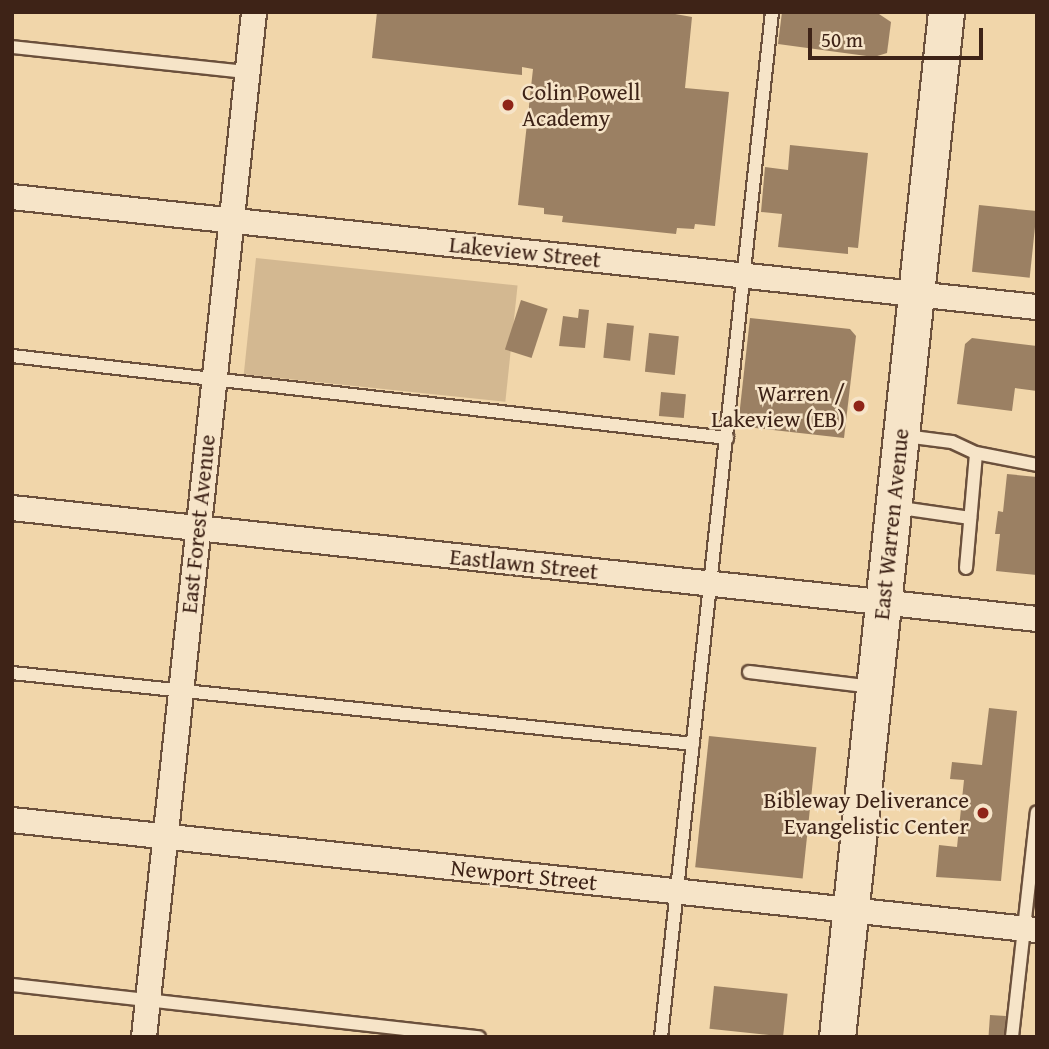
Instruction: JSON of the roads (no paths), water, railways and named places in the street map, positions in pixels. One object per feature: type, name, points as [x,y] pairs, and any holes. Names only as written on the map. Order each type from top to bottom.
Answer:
[{"type":"main road","name":"East Warren Avenue","points":[[837,1037],[946,12]]},
{"type":"street","name":"East Forest Avenue","points":[[144,1037],[254,12]]},
{"type":"street","name":"Lakeview Street","points":[[12,197],[1037,307]]},
{"type":"street","name":"Eastlawn Street","points":[[12,508],[1037,618]]},
{"type":"street","name":"Newport Street","points":[[12,820],[1030,930]]},
{"type":"lane","points":[[661,1037],[772,12]]},
{"type":"lane","points":[[12,47],[247,72]]},
{"type":"lane","points":[[12,356],[214,377],[727,438]]},
{"type":"lane","points":[[900,436],[952,442],[976,453],[1037,465]]},
{"type":"lane","points":[[966,568],[976,453]]},
{"type":"lane","points":[[893,506],[970,518]]},
{"type":"lane","points":[[749,672],[874,687]]},
{"type":"lane","points":[[12,673],[693,744]]},
{"type":"lane","points":[[1012,1037],[1030,930],[1037,812]]},
{"type":"lane","points":[[12,985],[479,1037]]},
{"type":"place","name":"Colin Powell Academy","points":[[508,105]]},
{"type":"place","name":"Warren / Lakeview (EB)","points":[[859,406]]},
{"type":"place","name":"Bibleway Deliverance Evangelistic Center","points":[[983,813]]}]
